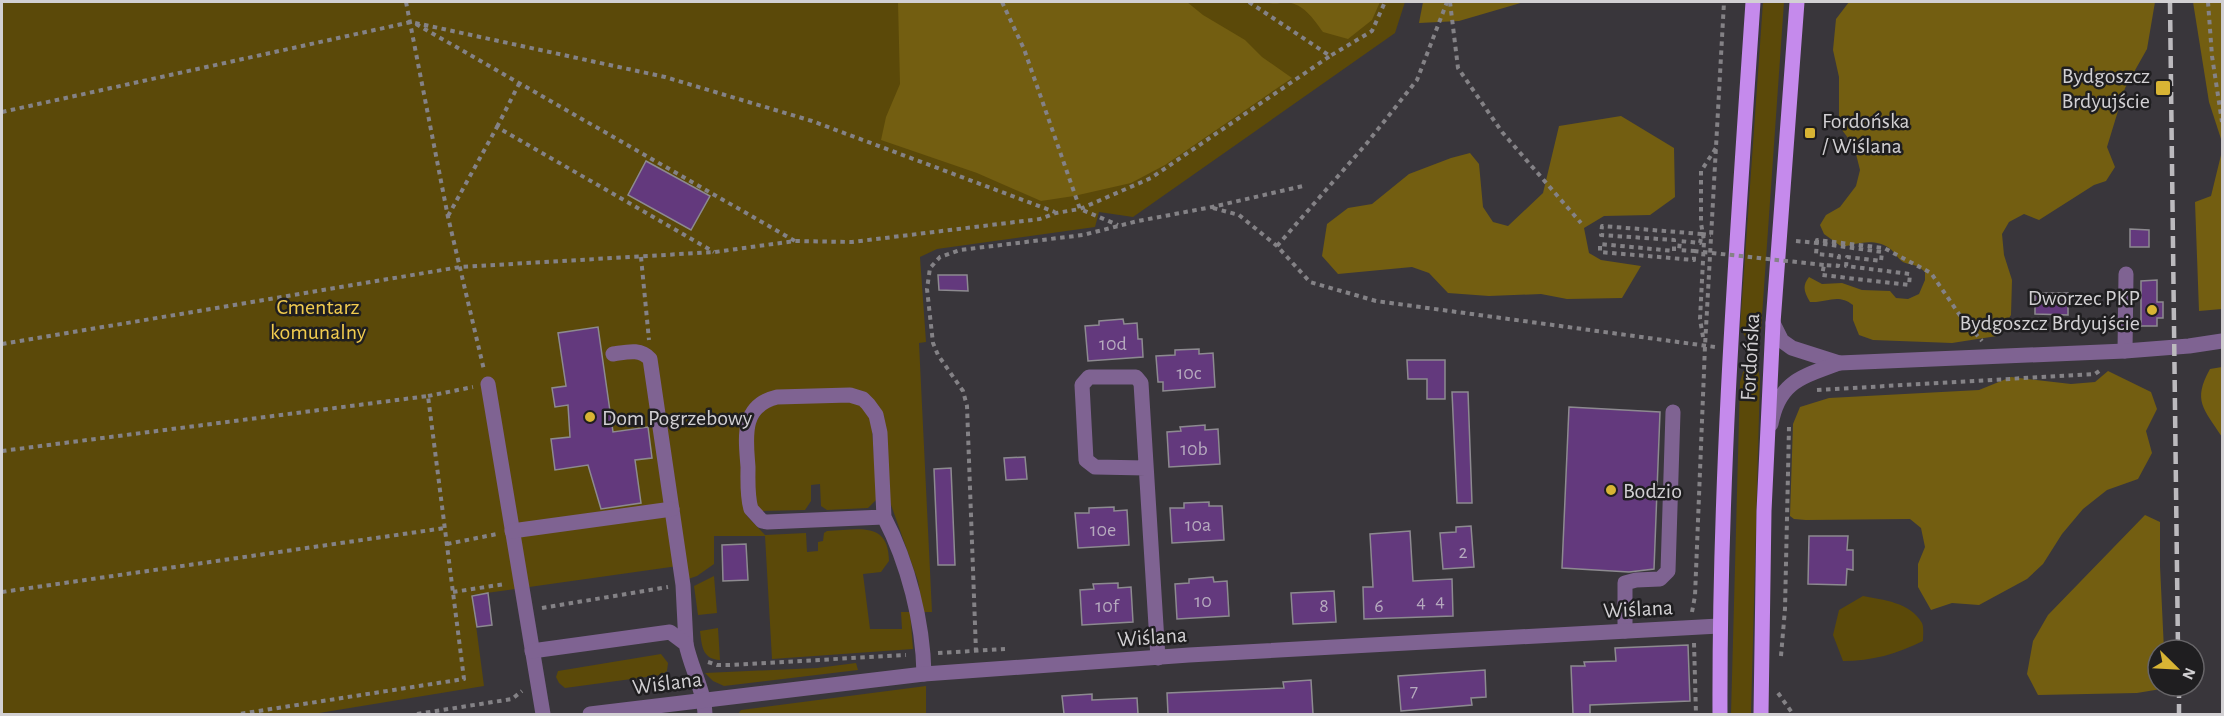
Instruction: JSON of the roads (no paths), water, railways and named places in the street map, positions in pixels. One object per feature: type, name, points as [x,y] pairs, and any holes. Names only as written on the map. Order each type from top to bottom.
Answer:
[{"type":"main road","name":"Fordońska","points":[[1719,714],[1719,626],[1730,349],[1754,2]]},
{"type":"main road","name":"Fordońska","points":[[1761,714],[1773,323],[1797,2]]},
{"type":"street","points":[[2125,351],[2126,274]]},
{"type":"street","points":[[1773,323],[1782,341],[1792,348],[1839,363]]},
{"type":"street","points":[[1768,442],[1772,418],[1779,399],[1788,385],[1804,376],[1839,363],[2125,351],[2223,341]]},
{"type":"street","points":[[613,354],[633,351],[645,353],[650,359],[683,585],[690,664],[704,707]]},
{"type":"street","points":[[1146,468],[1095,467],[1086,460],[1082,385],[1089,377],[1136,377],[1141,382],[1158,658]]},
{"type":"street","points":[[488,384],[543,714]]},
{"type":"street","points":[[884,517],[762,521],[751,509],[749,501],[746,429],[756,408],[769,399],[850,395],[863,399],[872,409],[878,423],[884,517],[898,544],[909,576],[924,654],[924,674]]},
{"type":"street","points":[[1625,631],[1625,583],[1660,579],[1668,571],[1673,412]]},
{"type":"street","points":[[512,531],[672,509]]},
{"type":"street","name":"Wiślana","points":[[590,714],[704,707],[924,674],[1158,658],[1719,626]]},
{"type":"street","points":[[532,651],[670,632],[687,644]]},
{"type":"railway","points":[[2170,2],[2178,638]]},
{"type":"railway","points":[[2179,698],[2179,714]]},
{"type":"place","name":"Bydgoszcz Brdyujście","points":[[2163,88]]},
{"type":"place","name":"Fordońska / Wiślana","points":[[1810,133]]},
{"type":"place","name":"Dworzec PKP Bydgoszcz Brdyujście","points":[[2152,310]]},
{"type":"place","name":"Dom Pogrzebowy","points":[[590,417]]},
{"type":"place","name":"Bodzio","points":[[1611,490]]},
{"type":"park label","name":"Cmentarz komunalny","points":[[318,318]]}]
